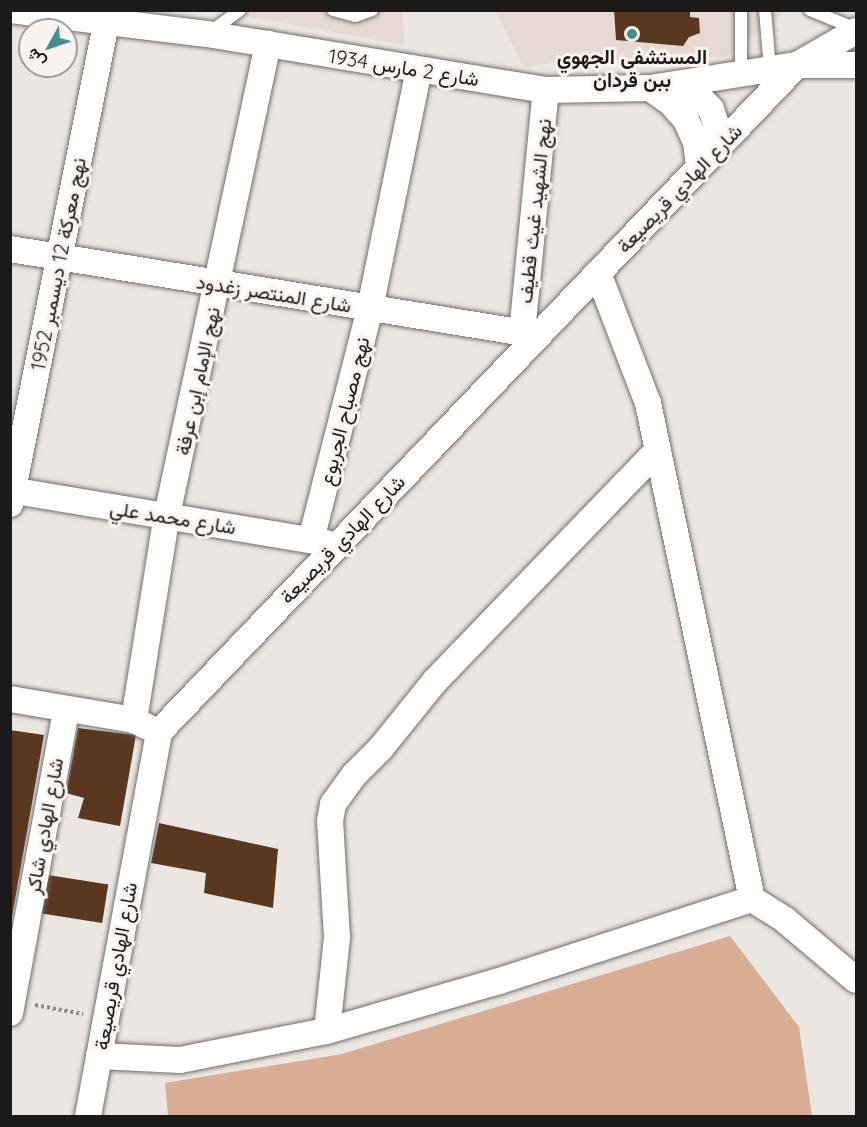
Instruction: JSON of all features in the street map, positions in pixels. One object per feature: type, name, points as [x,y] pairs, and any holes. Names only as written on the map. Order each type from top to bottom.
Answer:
[{"type":"street","name":"شارع 2 مارس 1934","points":[[11,10],[106,25],[207,34],[546,90],[650,88],[797,65]]},
{"type":"street","name":"نهج معركة 12 ديسمبر 1952","points":[[11,495],[106,25]]},
{"type":"street","points":[[797,65],[847,66],[856,30]]},
{"type":"street","name":"نهج الإمام إبن عرفة","points":[[134,720],[167,515],[268,44]]},
{"type":"street","name":"شارع الهادي قريصيعة","points":[[88,1116],[159,732],[530,334],[598,273],[797,65]]},
{"type":"street","name":"نهج مصباح الجربوع","points":[[311,540],[370,308],[419,70]]},
{"type":"street","points":[[686,84],[711,109],[722,143]]},
{"type":"street","points":[[650,88],[670,102],[686,120],[696,142],[699,166]]},
{"type":"street","name":"نهج الشهيد غيث قطيف","points":[[530,334],[546,90]]},
{"type":"street","name":"شارع المنتصر زغدود","points":[[10,249],[218,285],[530,334]]},
{"type":"street","points":[[598,273],[648,403],[656,452],[752,899],[785,920],[856,980]]},
{"type":"street","points":[[327,1031],[337,938],[330,821],[333,804],[435,681],[656,452]]},
{"type":"street","name":"شارع محمد علي","points":[[11,495],[167,515],[336,544]]},
{"type":"street","points":[[10,699],[134,720],[159,732]]},
{"type":"street","name":"شارع الهادي شاكر","points":[[12,1007],[66,710]]},
{"type":"street","points":[[99,1056],[180,1060],[327,1031],[496,982],[752,899]]},
{"type":"lane","points":[[207,34],[240,10]]},
{"type":"lane","points":[[333,10],[355,16],[372,10]]},
{"type":"lane","points":[[741,10],[741,75]]},
{"type":"lane","points":[[765,10],[770,70]]},
{"type":"lane","points":[[810,10],[856,30]]},
{"type":"path","points":[[12,1007],[106,1019]]},
{"type":"shaded area","points":[[216,11],[402,11],[405,45]]},
{"type":"shaded area","name":"المستشفى الجهوي ببن قردان","points":[[495,11],[785,11],[727,57],[558,62],[524,67]]},
{"type":"shaded area","points":[[730,936],[799,1027],[812,1116],[168,1116],[165,1083],[342,1054]]},
{"type":"building","points":[[614,10],[690,10],[690,17],[699,18],[700,33],[689,37],[683,46],[616,40]]},
{"type":"building","points":[[78,728],[136,735],[120,826],[78,818],[84,798],[66,793]]},
{"type":"building","points":[[10,730],[44,735],[12,917],[10,916]]},
{"type":"building","points":[[159,823],[278,849],[273,908],[204,893],[206,873],[151,863]]},
{"type":"building","points":[[48,875],[108,885],[102,923],[42,914]]},
{"type":"place","name":"المستشفى الجهوي ببن قردان","points":[[632,34]]}]
